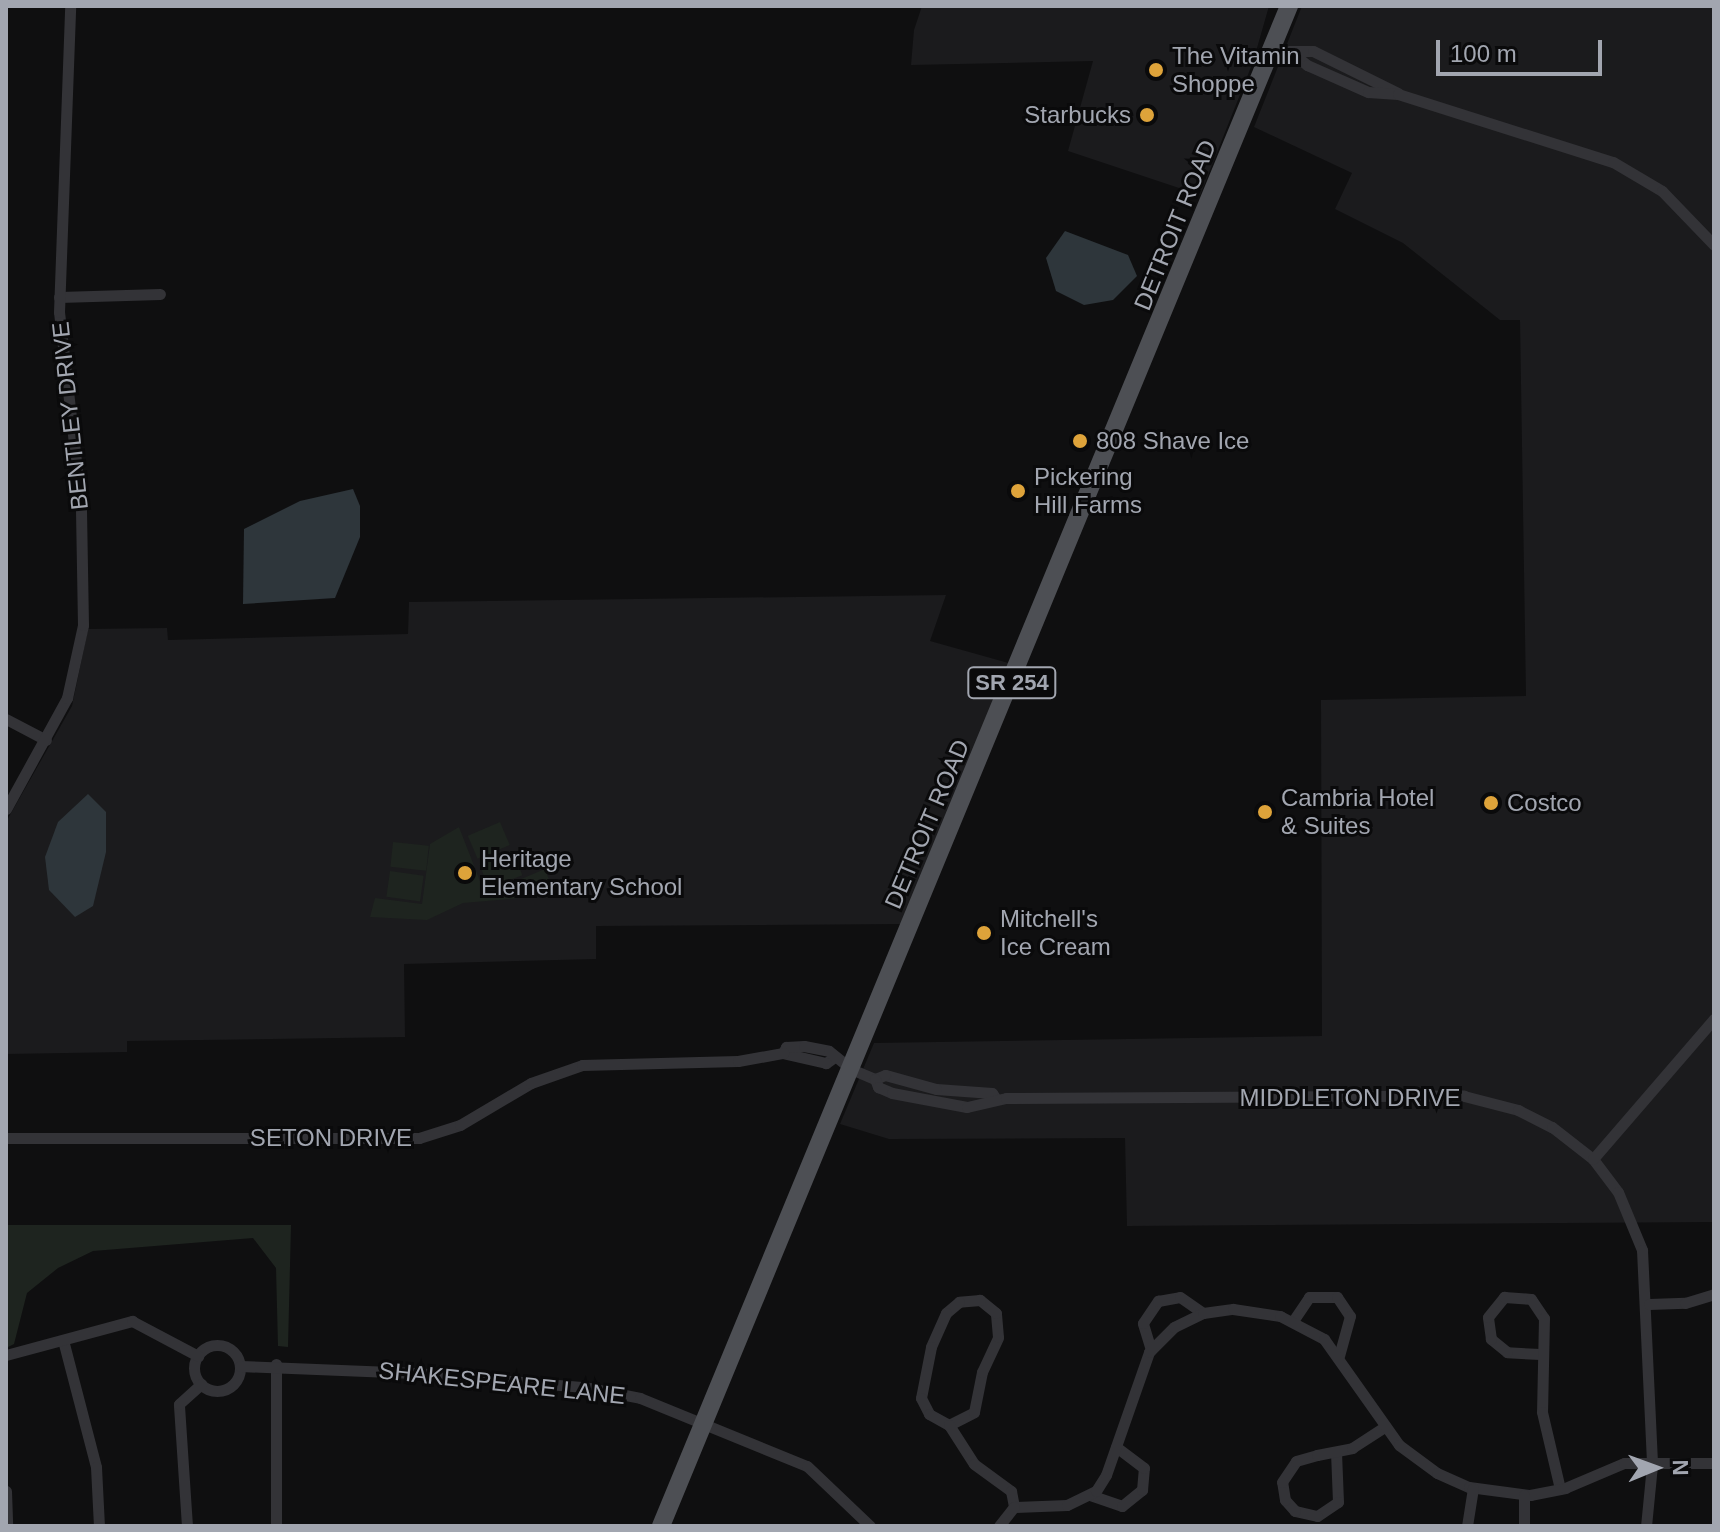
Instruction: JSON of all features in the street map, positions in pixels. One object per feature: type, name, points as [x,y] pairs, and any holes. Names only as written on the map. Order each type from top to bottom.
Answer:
[{"type":"main road","name":"DETROIT ROAD","points":[[661,1526],[1282,49],[1289,6]]},
{"type":"street","name":"BENTLEY DRIVE","points":[[6,809],[46,740],[72,684],[83,625],[81,505],[59,297],[70,6]]},
{"type":"street","points":[[1282,49],[1307,65],[1368,92],[1398,94],[1613,162],[1662,191],[1714,245]]},
{"type":"street","points":[[59,297],[160,294]]},
{"type":"street","points":[[6,719],[46,740]]},
{"type":"street","points":[[1593,1159],[1714,1019]]},
{"type":"street","name":"SETON DRIVE","points":[[6,1138],[419,1138],[460,1125],[531,1083],[582,1065],[738,1061],[783,1053],[786,1047],[804,1046],[829,1051],[833,1058],[851,1069]]},
{"type":"street","name":"MIDDLETON DRIVE","points":[[851,1069],[875,1079],[885,1075],[936,1089],[992,1093],[996,1099],[1464,1096],[1538,1119],[1593,1159],[1634,1223],[1649,1304],[1652,1463],[1646,1526]]},
{"type":"street","points":[[1649,1304],[1685,1303],[1714,1294]]},
{"type":"street","points":[[1540,1354],[1507,1352],[1491,1339],[1488,1317],[1504,1297],[1526,1296],[1541,1310],[1542,1412],[1560,1489]]},
{"type":"street","points":[[1151,1350],[1143,1323],[1158,1301],[1180,1297],[1203,1313]]},
{"type":"street","points":[[1293,1321],[1309,1297],[1337,1297],[1350,1316],[1339,1356]]},
{"type":"street","points":[[949,1425],[974,1412],[982,1372],[998,1337],[996,1313],[980,1300],[952,1305],[931,1347],[921,1398],[929,1414],[949,1425],[974,1464],[1014,1495],[1014,1507],[999,1526]]},
{"type":"street","points":[[1014,1507],[1067,1505],[1090,1495],[1102,1485],[1134,1383],[1151,1350],[1174,1327],[1203,1313],[1251,1310],[1293,1321],[1324,1339],[1339,1356],[1383,1428],[1437,1473],[1473,1488],[1524,1495],[1560,1489],[1618,1464],[1714,1463]]},
{"type":"street","points":[[6,1355],[132,1321],[198,1356]]},
{"type":"street","points":[[63,1340],[96,1467],[99,1526]]},
{"type":"street","points":[[222,1346],[233,1352],[240,1366],[228,1388],[212,1390],[201,1384],[195,1371],[198,1356],[210,1347],[222,1346]]},
{"type":"street","points":[[276,1364],[276,1526]]},
{"type":"street","name":"SHAKESPEARE LANE","points":[[240,1366],[276,1364],[584,1387],[640,1398],[807,1466],[870,1526]]},
{"type":"street","points":[[187,1526],[179,1404],[201,1384]]},
{"type":"street","points":[[1336,1452],[1338,1502],[1317,1516],[1295,1511],[1283,1491],[1289,1468],[1303,1458],[1365,1443],[1383,1428]]},
{"type":"street","points":[[1090,1495],[1122,1506],[1142,1490],[1144,1468],[1116,1447]]},
{"type":"street","points":[[1467,1526],[1473,1488]]},
{"type":"street","points":[[6,1491],[7,1526]]},
{"type":"street","points":[[1524,1495],[1524,1526]]},
{"type":"shaded area","points":[[922,6],[1269,6],[1253,62],[1200,195],[1068,151],[1093,61],[911,65],[914,30]]},
{"type":"shaded area","points":[[1302,6],[1714,6],[1714,1222],[1127,1226],[1125,1138],[889,1139],[840,1124],[874,1043],[1322,1036],[1321,700],[1526,696],[1520,320],[1500,320],[1403,243],[1335,209],[1352,173],[1254,127]]},
{"type":"shaded area","points":[[1065,231],[1128,255],[1137,276],[1113,300],[1084,305],[1056,291],[1046,258]]},
{"type":"shaded area","points":[[353,489],[360,506],[360,537],[335,598],[243,604],[244,529],[300,501]]},
{"type":"shaded area","name":"Heritage Elementary School","points":[[946,595],[930,641],[1012,664],[902,924],[596,926],[596,959],[404,964],[405,1037],[127,1041],[127,1052],[6,1054],[6,822],[72,706],[88,629],[167,628],[168,640],[408,634],[409,602]]},
{"type":"shaded area","points":[[88,794],[106,812],[106,852],[93,906],[75,917],[49,890],[45,857],[58,822]]},
{"type":"shaded area","points":[[500,822],[510,845],[478,859],[468,836]]},
{"type":"shaded area","points":[[459,827],[485,894],[545,869],[555,895],[463,903],[427,920],[370,917],[375,898],[422,904],[430,844]]},
{"type":"shaded area","points":[[393,842],[429,846],[426,871],[390,867]]},
{"type":"shaded area","points":[[513,851],[522,875],[489,888],[479,864]]},
{"type":"shaded area","points":[[390,871],[424,876],[420,901],[386,897]]},
{"type":"shaded area","points":[[6,1225],[291,1225],[288,1347],[278,1346],[276,1268],[253,1238],[93,1251],[58,1268],[27,1293],[14,1344],[6,1348]]},
{"type":"place","name":"The Vitamin Shoppe","points":[[1156,70]]},
{"type":"place","name":"Starbucks","points":[[1147,115]]},
{"type":"place","name":"808 Shave Ice","points":[[1080,441]]},
{"type":"place","name":"Pickering Hill Farms","points":[[1018,491]]},
{"type":"place","name":"Costco","points":[[1491,803]]},
{"type":"place","name":"Cambria Hotel & Suites","points":[[1265,812]]},
{"type":"place","name":"Heritage Elementary School","points":[[465,873]]},
{"type":"place","name":"Mitchell's Ice Cream","points":[[984,933]]}]
